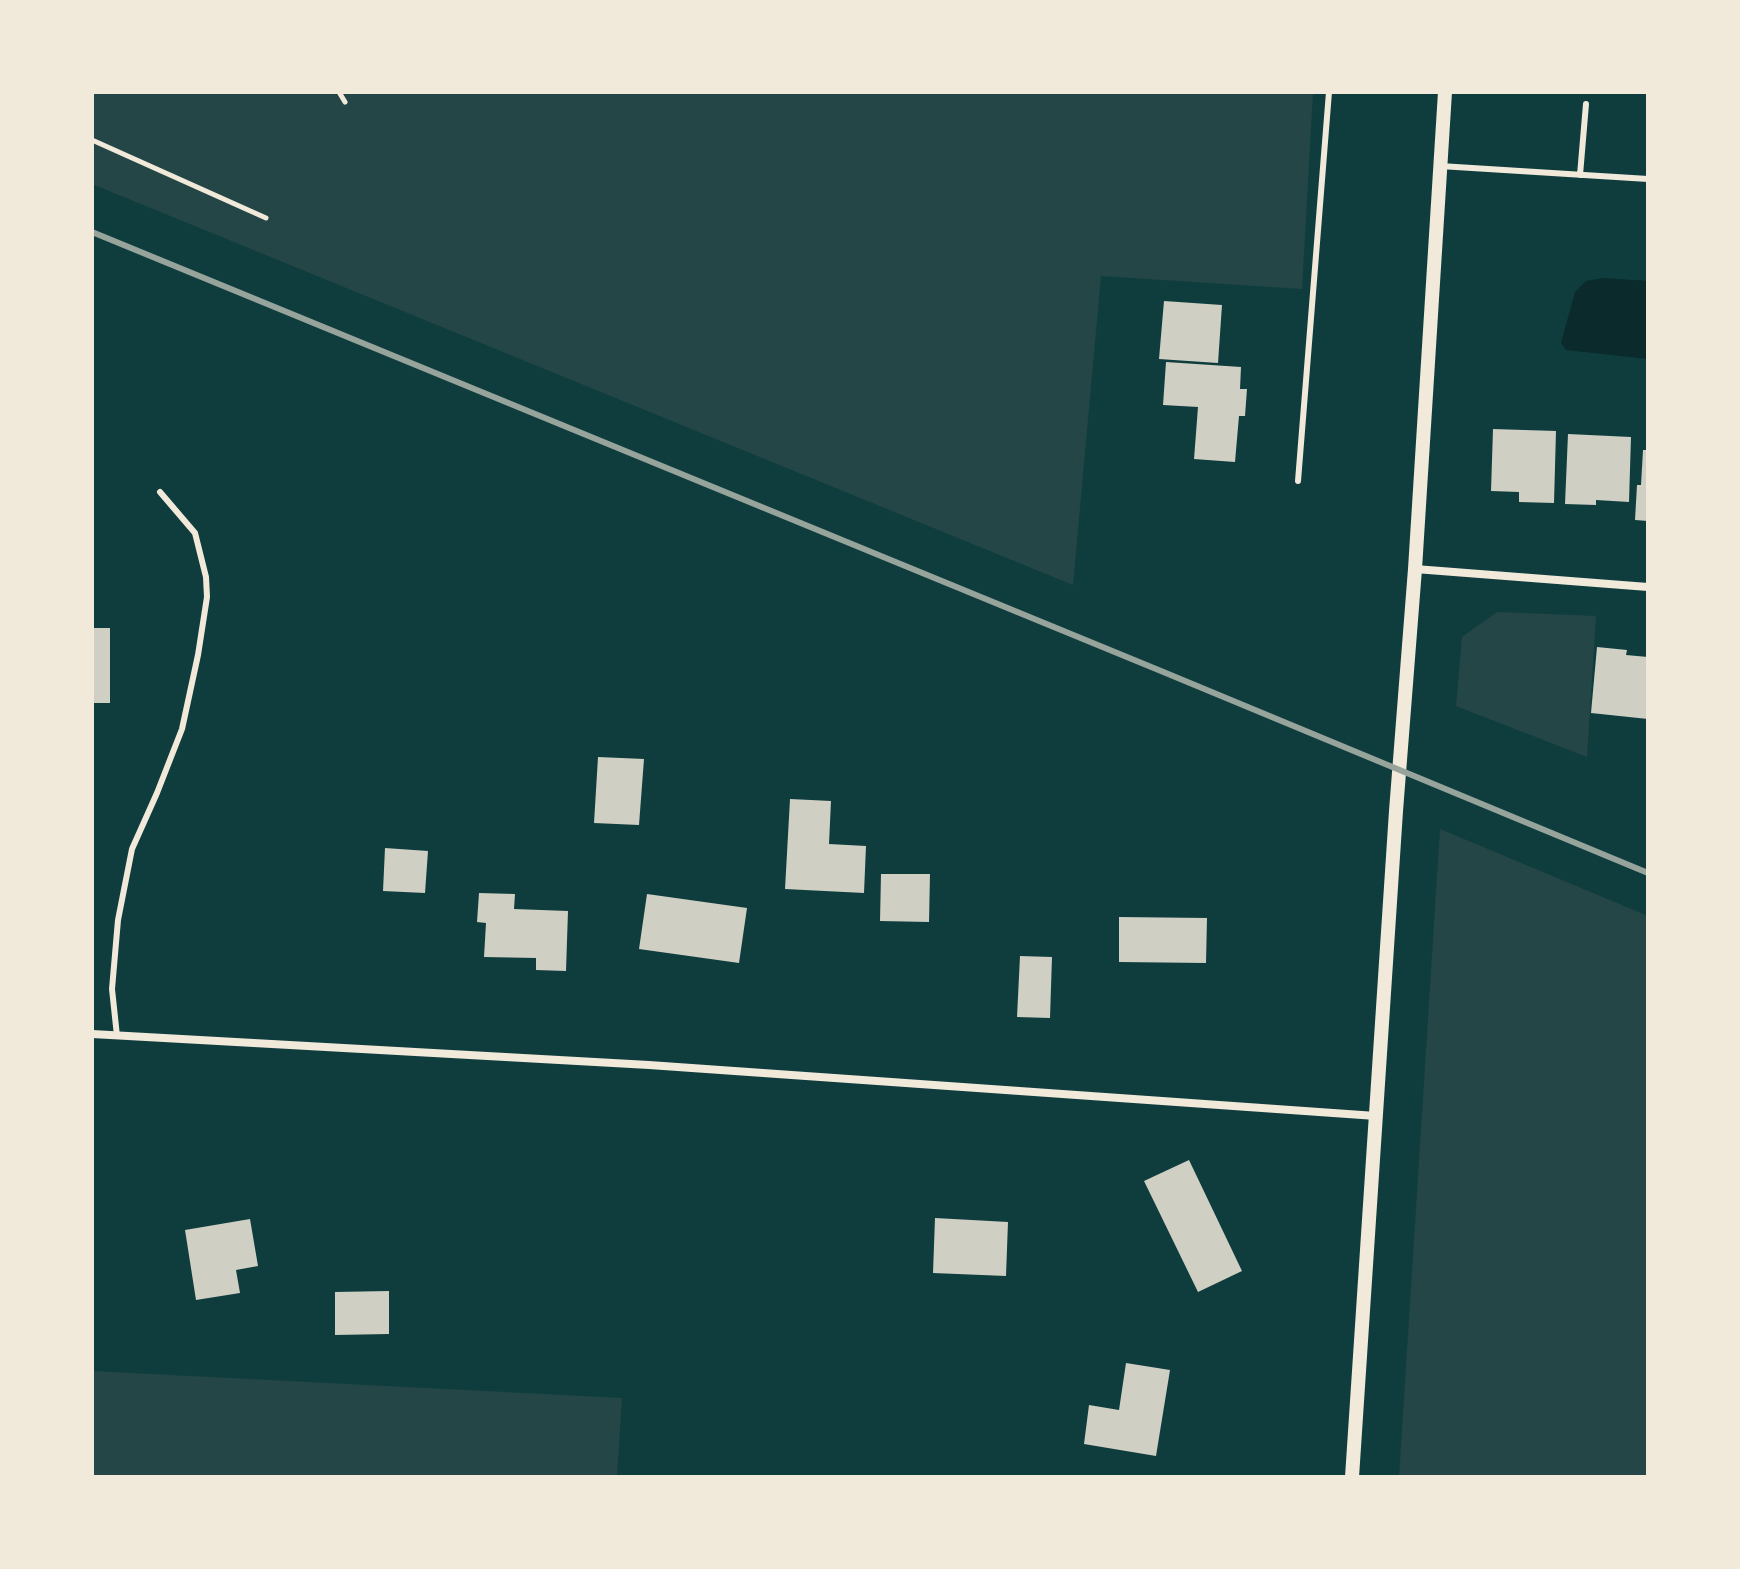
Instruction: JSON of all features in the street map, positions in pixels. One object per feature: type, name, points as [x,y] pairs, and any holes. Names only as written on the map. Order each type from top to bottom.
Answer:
[{"type":"street","points":[[1352,1477],[1445,92]]},
{"type":"street","points":[[1415,569],[1648,587]]},
{"type":"street","points":[[92,1034],[649,1065],[1376,1116]]},
{"type":"lane","points":[[1298,481],[1329,92]]},
{"type":"lane","points":[[1580,175],[1586,104]]},
{"type":"lane","points":[[1440,166],[1648,179]]},
{"type":"lane","points":[[117,1036],[112,989],[118,920],[132,849],[182,729],[207,597],[206,577],[195,533],[160,492]]},
{"type":"path","points":[[339,92],[345,102]]},
{"type":"path","points":[[92,140],[266,218]]},
{"type":"shaded area","points":[[92,92],[1313,92],[1302,289],[1101,276],[1073,585],[92,184]]},
{"type":"shaded area","points":[[1603,278],[1648,281],[1648,359],[1566,350],[1561,343],[1575,292],[1586,281]]},
{"type":"shaded area","points":[[1497,612],[1596,616],[1587,757],[1456,706],[1462,637]]},
{"type":"shaded area","points":[[1440,829],[1648,916],[1648,1477],[1399,1477]]},
{"type":"shaded area","points":[[92,1371],[622,1398],[617,1477],[92,1477]]},
{"type":"building","points":[[1164,301],[1222,305],[1218,363],[1159,359]]},
{"type":"building","points":[[1166,362],[1241,367],[1240,389],[1247,389],[1245,416],[1239,416],[1235,462],[1194,459],[1198,407],[1163,405]]},
{"type":"building","points":[[1493,429],[1556,431],[1554,503],[1519,502],[1519,492],[1491,491]]},
{"type":"building","points":[[1568,434],[1631,437],[1629,502],[1596,500],[1596,505],[1565,504]]},
{"type":"building","points":[[1643,450],[1648,450],[1648,521],[1635,520]]},
{"type":"building","points":[[92,628],[110,628],[110,703],[92,703]]},
{"type":"building","points":[[1597,647],[1627,650],[1626,655],[1648,657],[1648,719],[1591,713]]},
{"type":"building","points":[[598,757],[644,759],[639,825],[594,823]]},
{"type":"building","points":[[790,799],[831,801],[829,844],[866,846],[864,893],[785,889]]},
{"type":"building","points":[[385,848],[428,851],[425,893],[383,891]]},
{"type":"building","points":[[881,874],[930,874],[929,922],[880,921]]},
{"type":"building","points":[[479,893],[515,894],[514,909],[568,911],[566,971],[536,970],[536,958],[484,957],[486,923],[477,922]]},
{"type":"building","points":[[647,894],[747,908],[739,963],[639,949]]},
{"type":"building","points":[[1119,917],[1207,918],[1206,963],[1119,962]]},
{"type":"building","points":[[1020,956],[1052,957],[1050,1018],[1017,1017]]},
{"type":"building","points":[[1189,1160],[1242,1271],[1198,1292],[1144,1181]]},
{"type":"building","points":[[935,1218],[1008,1222],[1006,1276],[933,1273]]},
{"type":"building","points":[[250,1219],[258,1266],[236,1270],[240,1293],[196,1300],[185,1230]]},
{"type":"building","points":[[389,1291],[389,1334],[335,1335],[335,1292]]},
{"type":"building","points":[[1126,1363],[1170,1370],[1156,1456],[1084,1444],[1089,1405],[1119,1410]]},
{"type":"railway","points":[[92,232],[1648,873]]}]
